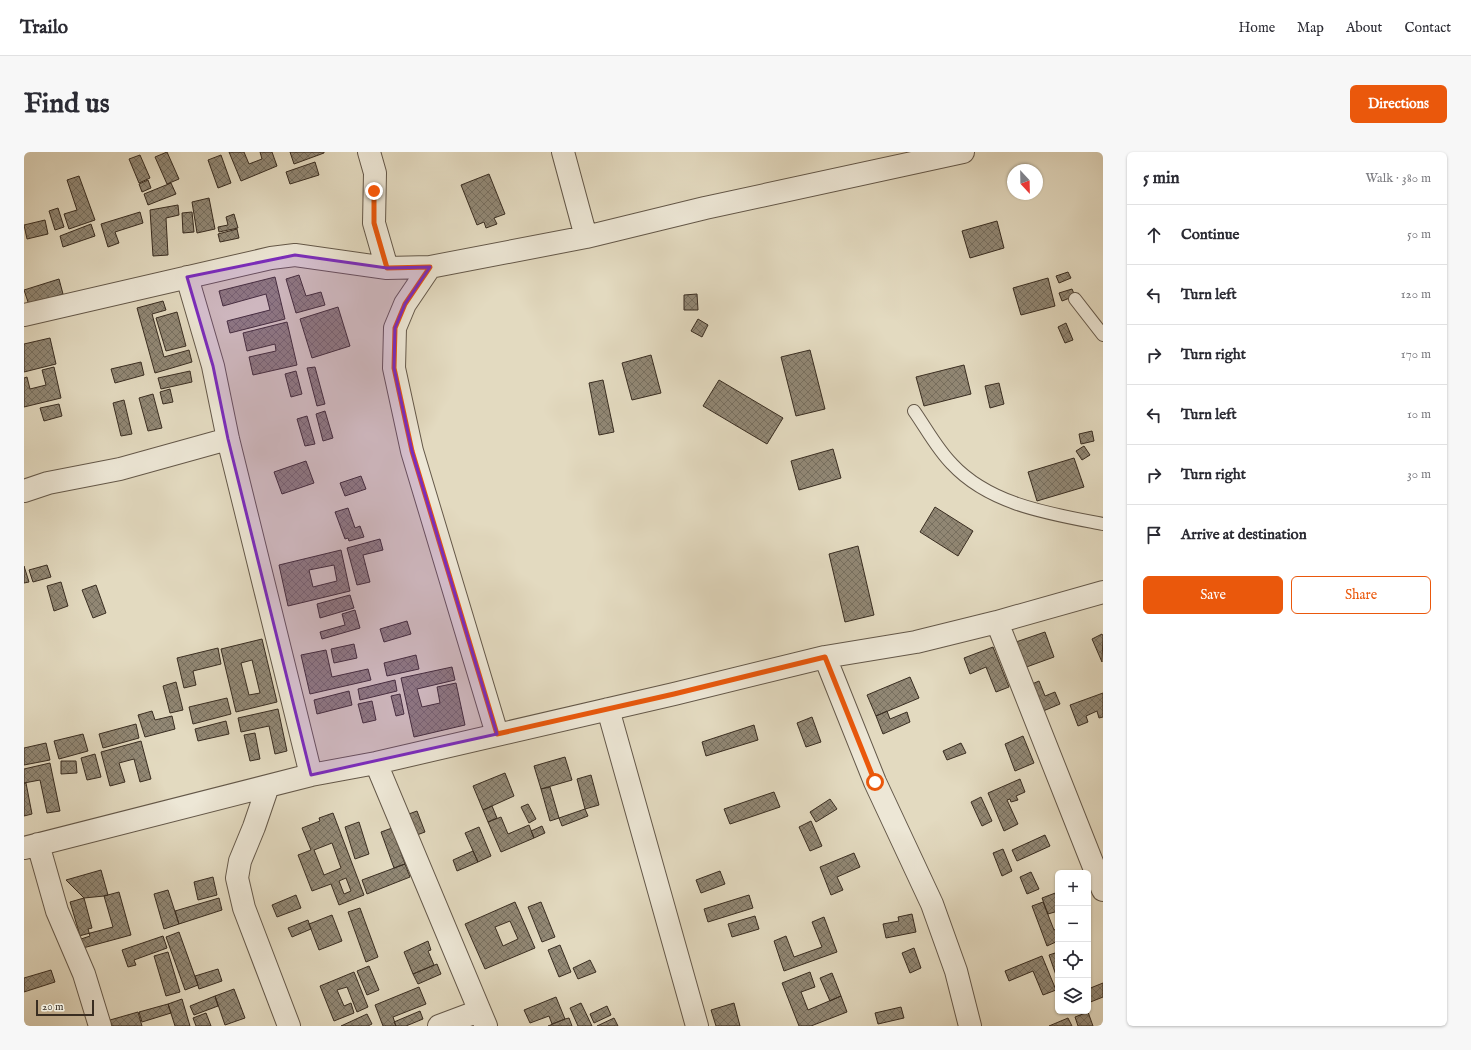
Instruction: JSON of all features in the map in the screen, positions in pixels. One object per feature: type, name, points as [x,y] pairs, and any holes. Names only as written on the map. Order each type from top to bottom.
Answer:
[{"type":"street","points":[[369,152],[375,173],[374,223],[387,268]]},
{"type":"street","points":[[563,152],[586,238]]},
{"type":"street","points":[[24,315],[271,258],[295,255],[387,268],[430,267],[586,238],[705,208],[963,152]]},
{"type":"street","points":[[430,267],[405,304],[395,328],[394,368],[412,451],[497,734]]},
{"type":"street","points":[[187,277],[213,366],[228,439],[311,775]]},
{"type":"street","points":[[24,491],[48,483],[120,469],[228,439]]},
{"type":"street","points":[[100,1026],[84,974],[31,846],[311,775],[376,763],[825,657],[916,642],[997,622],[1103,592]]},
{"type":"street","points":[[997,622],[1103,890]]},
{"type":"street","points":[[825,657],[875,782],[932,904],[956,971],[970,1026]]},
{"type":"street","points":[[608,709],[697,1026]]},
{"type":"street","points":[[376,763],[482,1018],[439,1026]]},
{"type":"street","points":[[268,786],[254,827],[240,861],[237,878],[244,908],[289,1026]]},
{"type":"lane","points":[[1075,299],[1103,335]]},
{"type":"lane","points":[[914,411],[951,464],[975,485],[997,496],[1052,514],[1103,524]]},
{"type":"highlighted area","points":[[295,255],[387,268],[430,267],[405,304],[395,328],[394,368],[412,451],[497,734],[311,775],[228,439],[213,366],[187,277]]},
{"type":"building","points":[[167,152],[179,179],[167,184],[155,157]]},
{"type":"building","points":[[229,152],[244,152],[249,164],[262,159],[260,152],[272,152],[277,166],[241,181]]},
{"type":"building","points":[[290,152],[324,152],[324,153],[294,164]]},
{"type":"building","points":[[140,155],[150,178],[139,183],[129,159]]},
{"type":"building","points":[[221,155],[231,183],[218,188],[208,160]]},
{"type":"building","points":[[315,162],[319,175],[290,184],[286,172]]},
{"type":"building","points":[[489,174],[505,214],[494,218],[497,224],[486,228],[484,222],[477,225],[461,185]]},
{"type":"building","points":[[79,176],[95,220],[69,229],[64,214],[77,210],[67,180]]},
{"type":"building","points":[[148,180],[151,188],[142,192],[139,184]]},
{"type":"building","points":[[171,183],[176,194],[148,205],[144,194]]},
{"type":"building","points":[[209,198],[215,229],[197,233],[192,202]]},
{"type":"building","points":[[178,205],[179,215],[166,218],[168,255],[153,256],[150,210]]},
{"type":"building","points":[[58,208],[64,227],[55,230],[49,211]]},
{"type":"building","points":[[140,212],[143,223],[115,232],[119,243],[108,247],[101,224]]},
{"type":"building","points":[[192,212],[194,232],[183,233],[182,213]]},
{"type":"building","points":[[234,214],[238,228],[219,232],[218,227],[228,225],[226,217]]},
{"type":"building","points":[[45,220],[48,234],[27,239],[24,225]]},
{"type":"building","points":[[997,221],[1004,248],[970,258],[962,231]]},
{"type":"building","points":[[91,224],[95,236],[63,247],[60,236]]},
{"type":"building","points":[[237,229],[239,238],[220,242],[218,234]]},
{"type":"building","points":[[1068,272],[1071,278],[1059,283],[1056,276]]},
{"type":"building","points":[[299,275],[306,296],[321,292],[325,305],[296,313],[286,279]]},
{"type":"building","points":[[275,277],[285,319],[230,333],[227,321],[270,310],[266,294],[223,306],[219,291]]},
{"type":"building","points":[[1048,278],[1055,306],[1021,315],[1013,288]]},
{"type":"building","points":[[59,279],[63,294],[29,305],[24,290]]},
{"type":"building","points":[[1072,289],[1075,296],[1062,301],[1059,293]]},
{"type":"building","points":[[697,294],[698,310],[684,310],[684,295]]},
{"type":"building","points":[[163,301],[166,310],[152,314],[164,357],[189,350],[192,362],[155,373],[137,308]]},
{"type":"building","points":[[338,307],[350,346],[312,358],[300,319]]},
{"type":"building","points":[[177,312],[186,346],[166,351],[156,318]]},
{"type":"building","points":[[698,319],[708,325],[702,337],[691,331]]},
{"type":"building","points":[[287,322],[297,365],[253,375],[249,357],[276,351],[275,344],[247,351],[243,333]]},
{"type":"building","points":[[1066,323],[1073,340],[1065,343],[1058,327]]},
{"type":"building","points":[[50,338],[56,364],[24,372],[24,344]]},
{"type":"building","points":[[810,350],[825,409],[796,416],[781,357]]},
{"type":"building","points":[[651,355],[661,393],[632,400],[622,363]]},
{"type":"building","points":[[141,362],[144,375],[115,383],[111,369]]},
{"type":"building","points":[[964,365],[971,394],[924,406],[916,377]]},
{"type":"building","points":[[54,367],[61,398],[24,407],[24,378],[27,377],[30,389],[46,385],[42,370]]},
{"type":"building","points":[[315,367],[325,404],[317,406],[307,368]]},
{"type":"building","points":[[190,371],[192,382],[161,389],[158,378]]},
{"type":"building","points":[[296,371],[302,394],[291,397],[285,374]]},
{"type":"building","points":[[603,380],[614,432],[599,435],[589,383]]},
{"type":"building","points":[[719,380],[783,418],[767,444],[703,406]]},
{"type":"building","points":[[999,383],[1004,404],[990,408],[985,386]]},
{"type":"building","points":[[170,389],[173,402],[163,404],[160,392]]},
{"type":"building","points":[[153,394],[162,428],[148,431],[139,398]]},
{"type":"building","points":[[124,400],[132,434],[121,436],[113,403]]},
{"type":"building","points":[[59,404],[62,416],[44,421],[40,408]]},
{"type":"building","points":[[325,411],[333,438],[323,441],[316,414]]},
{"type":"building","points":[[307,416],[315,444],[305,446],[297,419]]},
{"type":"building","points":[[1092,431],[1094,441],[1081,444],[1079,434]]},
{"type":"building","points":[[1084,446],[1090,455],[1082,460],[1076,451]]},
{"type":"building","points":[[833,449],[841,478],[799,490],[791,461]]},
{"type":"building","points":[[1074,458],[1084,487],[1037,501],[1028,472]]},
{"type":"building","points":[[306,461],[314,483],[282,494],[274,472]]},
{"type":"building","points":[[361,476],[366,489],[345,496],[340,483]]},
{"type":"building","points":[[935,507],[973,531],[958,556],[920,532]]},
{"type":"building","points":[[348,508],[355,528],[360,526],[364,537],[349,541],[348,538],[345,539],[335,512]]},
{"type":"building","points":[[380,539],[383,550],[363,555],[370,582],[357,585],[347,548]]},
{"type":"building","points":[[858,546],[874,615],[845,622],[829,554]]},
{"type":"building","points":[[341,550],[350,591],[288,606],[279,565]],"holes":[[[334,565],[337,581],[313,587],[309,570]]]},
{"type":"building","points":[[47,565],[51,577],[33,582],[29,570]]},
{"type":"building","points":[[24,566],[29,582],[24,583]]},
{"type":"building","points":[[61,582],[68,606],[54,611],[47,586]]},
{"type":"building","points":[[96,585],[106,613],[93,618],[82,590]]},
{"type":"building","points":[[350,595],[354,608],[320,618],[317,604]]},
{"type":"building","points":[[355,610],[360,628],[322,639],[320,632],[345,625],[342,614]]},
{"type":"building","points":[[407,621],[411,634],[384,642],[380,629]]},
{"type":"building","points":[[1045,632],[1054,657],[1021,669],[1013,643]]},
{"type":"building","points":[[1102,634],[1103,636],[1102,662],[1092,639]]},
{"type":"building","points":[[262,639],[277,702],[236,712],[221,649]],"holes":[[[252,660],[260,693],[249,695],[241,663]]]},
{"type":"building","points":[[354,644],[357,658],[334,663],[331,649]]},
{"type":"building","points":[[993,647],[1009,687],[996,692],[986,667],[970,674],[964,658]]},
{"type":"building","points":[[218,648],[221,664],[193,671],[196,685],[184,688],[177,658]]},
{"type":"building","points":[[326,650],[332,677],[368,669],[371,680],[310,694],[301,655]]},
{"type":"building","points":[[416,655],[419,669],[387,676],[384,663]]},
{"type":"building","points":[[452,667],[455,680],[417,689],[422,707],[440,703],[437,687],[456,683],[465,725],[414,737],[401,678]]},
{"type":"building","points":[[910,677],[919,698],[876,716],[867,695]]},
{"type":"building","points":[[395,680],[397,691],[360,700],[358,689]]},
{"type":"building","points":[[1039,681],[1045,696],[1055,692],[1060,704],[1036,714],[1025,687]]},
{"type":"building","points":[[176,682],[183,710],[170,713],[163,686]]},
{"type":"building","points":[[349,691],[352,705],[317,714],[314,700]]},
{"type":"building","points":[[1103,693],[1103,717],[1099,718],[1097,711],[1086,716],[1088,722],[1078,726],[1070,705]]},
{"type":"building","points":[[400,694],[404,714],[396,716],[391,696]]},
{"type":"building","points":[[227,698],[231,714],[193,724],[189,707]]},
{"type":"building","points":[[372,701],[376,720],[363,723],[358,704]]},
{"type":"building","points":[[278,709],[287,751],[275,754],[269,726],[241,732],[238,718]]},
{"type":"building","points":[[152,711],[155,720],[172,716],[175,729],[145,737],[138,715]]},
{"type":"building","points":[[887,711],[890,719],[907,712],[910,722],[883,734],[876,716]]},
{"type":"building","points":[[812,717],[821,742],[806,747],[797,723]]},
{"type":"building","points":[[226,721],[229,734],[198,741],[195,729]]},
{"type":"building","points":[[136,724],[139,738],[103,748],[99,734]]},
{"type":"building","points":[[754,725],[758,740],[706,756],[702,742]]},
{"type":"building","points":[[255,733],[260,759],[250,761],[244,735]]},
{"type":"building","points":[[83,734],[88,751],[59,759],[54,741]]},
{"type":"building","points":[[1023,736],[1034,763],[1015,771],[1005,744]]},
{"type":"building","points":[[141,741],[151,779],[140,782],[134,759],[119,763],[125,782],[110,786],[101,752]]},
{"type":"building","points":[[46,743],[50,760],[24,765],[24,748]]},
{"type":"building","points":[[961,743],[966,753],[947,760],[943,751]]},
{"type":"building","points":[[95,754],[101,777],[87,780],[81,758]]},
{"type":"building","points":[[565,757],[572,780],[541,789],[534,766]]},
{"type":"building","points":[[61,761],[76,761],[77,773],[61,774]]},
{"type":"building","points":[[50,763],[60,811],[47,813],[40,780],[24,783],[24,769]]},
{"type":"building","points":[[505,773],[514,796],[483,810],[473,786]]},
{"type":"building","points":[[591,775],[599,805],[585,809],[577,779]]},
{"type":"building","points":[[1020,779],[1025,792],[1016,796],[1018,800],[1011,802],[1010,799],[1007,800],[1018,824],[1004,831],[988,793]]},
{"type":"building","points":[[24,783],[26,783],[32,814],[24,816]]},
{"type":"building","points":[[550,787],[559,818],[550,821],[541,789]]},
{"type":"building","points":[[774,792],[780,807],[730,824],[724,809]]},
{"type":"building","points":[[981,797],[992,821],[982,826],[971,802]]},
{"type":"building","points":[[830,799],[837,809],[816,822],[810,812]]},
{"type":"building","points":[[528,804],[536,819],[529,823],[521,807]]},
{"type":"building","points":[[492,806],[497,818],[488,822],[483,810]]},
{"type":"building","points":[[585,809],[588,816],[562,826],[559,818]]},
{"type":"building","points":[[417,811],[425,832],[414,836],[406,815]]},
{"type":"building","points":[[333,813],[364,895],[339,905],[331,884],[312,891],[298,855],[311,850],[302,828],[320,821],[319,818]],"holes":[[[332,843],[341,868],[324,875],[314,850]],[[346,878],[351,891],[344,894],[339,881]]]},
{"type":"building","points":[[501,817],[508,834],[529,825],[534,838],[501,852],[488,822]]},
{"type":"building","points":[[811,821],[822,846],[810,851],[799,827]]},
{"type":"building","points":[[359,822],[369,854],[355,859],[345,827]]},
{"type":"building","points":[[542,826],[545,833],[534,838],[531,831]]},
{"type":"building","points":[[479,827],[491,856],[478,862],[465,833]]},
{"type":"building","points":[[392,828],[405,864],[394,868],[381,832]]},
{"type":"building","points":[[1045,835],[1050,846],[1017,861],[1012,850]]},
{"type":"building","points":[[1003,849],[1012,871],[1002,876],[993,853]]},
{"type":"building","points":[[473,851],[478,862],[457,871],[453,860]]},
{"type":"building","points":[[854,853],[860,867],[837,877],[843,890],[831,895],[820,867]]},
{"type":"building","points":[[405,864],[410,877],[367,894],[362,880]]},
{"type":"building","points":[[101,870],[108,895],[84,898],[66,880]]},
{"type":"building","points":[[720,871],[725,884],[701,893],[696,880]]},
{"type":"building","points":[[1031,872],[1039,889],[1027,894],[1020,877]]},
{"type":"building","points":[[213,877],[217,895],[198,900],[194,882]]},
{"type":"building","points":[[168,890],[179,924],[164,929],[154,894]]},
{"type":"building","points":[[119,892],[131,935],[83,948],[79,936],[113,927],[104,896]]},
{"type":"building","points":[[1055,893],[1055,912],[1048,914],[1042,898]]},
{"type":"building","points":[[296,895],[301,908],[277,917],[272,905]]},
{"type":"building","points":[[749,895],[753,908],[708,922],[704,909]]},
{"type":"building","points":[[84,898],[92,928],[88,929],[90,936],[81,939],[70,902]]},
{"type":"building","points":[[219,898],[222,910],[179,924],[175,911]]},
{"type":"building","points":[[515,902],[535,948],[485,969],[465,924]],"holes":[[[510,921],[518,939],[503,946],[495,927]]]},
{"type":"building","points":[[541,902],[555,937],[542,942],[528,907]]},
{"type":"building","points":[[1043,902],[1055,930],[1055,942],[1047,946],[1032,906]]},
{"type":"building","points":[[360,908],[378,957],[366,962],[348,912]]},
{"type":"building","points":[[912,914],[916,932],[886,938],[883,924],[899,921],[898,917]]},
{"type":"building","points":[[332,915],[342,941],[319,950],[309,924]]},
{"type":"building","points":[[755,916],[759,929],[732,937],[728,924]]},
{"type":"building","points":[[824,917],[837,952],[784,971],[774,941],[786,936],[794,957],[822,947],[812,922]]},
{"type":"building","points":[[308,920],[311,929],[292,937],[288,928]]},
{"type":"building","points":[[179,932],[198,985],[185,990],[166,937]]},
{"type":"building","points":[[163,936],[167,948],[134,960],[136,965],[128,967],[122,950]]},
{"type":"building","points":[[428,941],[431,950],[428,951],[434,965],[413,974],[404,952]]},
{"type":"building","points":[[560,945],[571,972],[559,977],[548,950]]},
{"type":"building","points":[[914,948],[921,968],[910,973],[902,953]]},
{"type":"building","points":[[168,952],[180,992],[166,996],[154,956]]},
{"type":"building","points":[[1055,953],[1055,972],[1049,955]]},
{"type":"building","points":[[1042,956],[1055,990],[1043,995],[1033,971],[1009,981],[1005,971]]},
{"type":"building","points":[[590,960],[596,972],[578,979],[573,968]]},
{"type":"building","points":[[437,964],[441,974],[418,984],[413,974]]},
{"type":"building","points":[[369,966],[379,990],[367,995],[357,971]]},
{"type":"building","points":[[218,969],[222,981],[199,989],[195,976]]},
{"type":"building","points":[[51,970],[55,982],[24,992],[24,978]]},
{"type":"building","points":[[354,972],[368,1007],[357,1012],[347,987],[337,990],[344,1006],[351,1003],[354,1013],[334,1021],[320,986]]},
{"type":"building","points":[[810,972],[815,987],[801,992],[808,1010],[841,996],[847,1012],[811,1026],[799,1026],[782,983]]},
{"type":"building","points":[[832,973],[841,996],[830,1001],[820,978]]},
{"type":"building","points":[[1103,983],[1103,997],[1091,1002],[1091,988]]},
{"type":"building","points":[[419,987],[426,1004],[393,1017],[396,1026],[383,1026],[375,1005]]},
{"type":"building","points":[[234,989],[245,1018],[225,1025],[215,996]]},
{"type":"building","points":[[215,996],[218,1006],[194,1015],[190,1006]]},
{"type":"building","points":[[556,997],[565,1019],[552,1024],[549,1016],[530,1023],[524,1010]]},
{"type":"building","points":[[182,999],[190,1026],[175,1026],[168,1004]]},
{"type":"building","points":[[581,1003],[592,1026],[578,1026],[570,1008]]},
{"type":"building","points":[[734,1003],[740,1026],[716,1026],[711,1010]]},
{"type":"building","points":[[168,1004],[171,1013],[142,1022],[139,1012]]},
{"type":"building","points":[[607,1006],[611,1015],[594,1023],[590,1014]]},
{"type":"building","points":[[901,1007],[904,1018],[878,1024],[875,1013]]},
{"type":"building","points":[[420,1011],[423,1019],[406,1026],[396,1026],[394,1022]]},
{"type":"building","points":[[138,1012],[142,1026],[112,1026],[110,1020]]},
{"type":"building","points":[[206,1013],[211,1026],[196,1026],[193,1018]]},
{"type":"building","points":[[367,1014],[372,1024],[368,1026],[341,1026]]},
{"type":"building","points":[[1083,1014],[1089,1014],[1093,1026],[1078,1026],[1075,1017]]},
{"type":"building","points":[[569,1018],[572,1026],[548,1026],[565,1019]]},
{"type":"building","points":[[614,1018],[618,1026],[597,1026]]},
{"type":"building","points":[[1068,1018],[1072,1026],[1049,1026]]},
{"type":"route","points":[[374,191],[374,223],[387,268],[430,267],[405,304],[395,328],[394,368],[412,451],[497,734],[674,694],[825,657],[875,782]]}]
